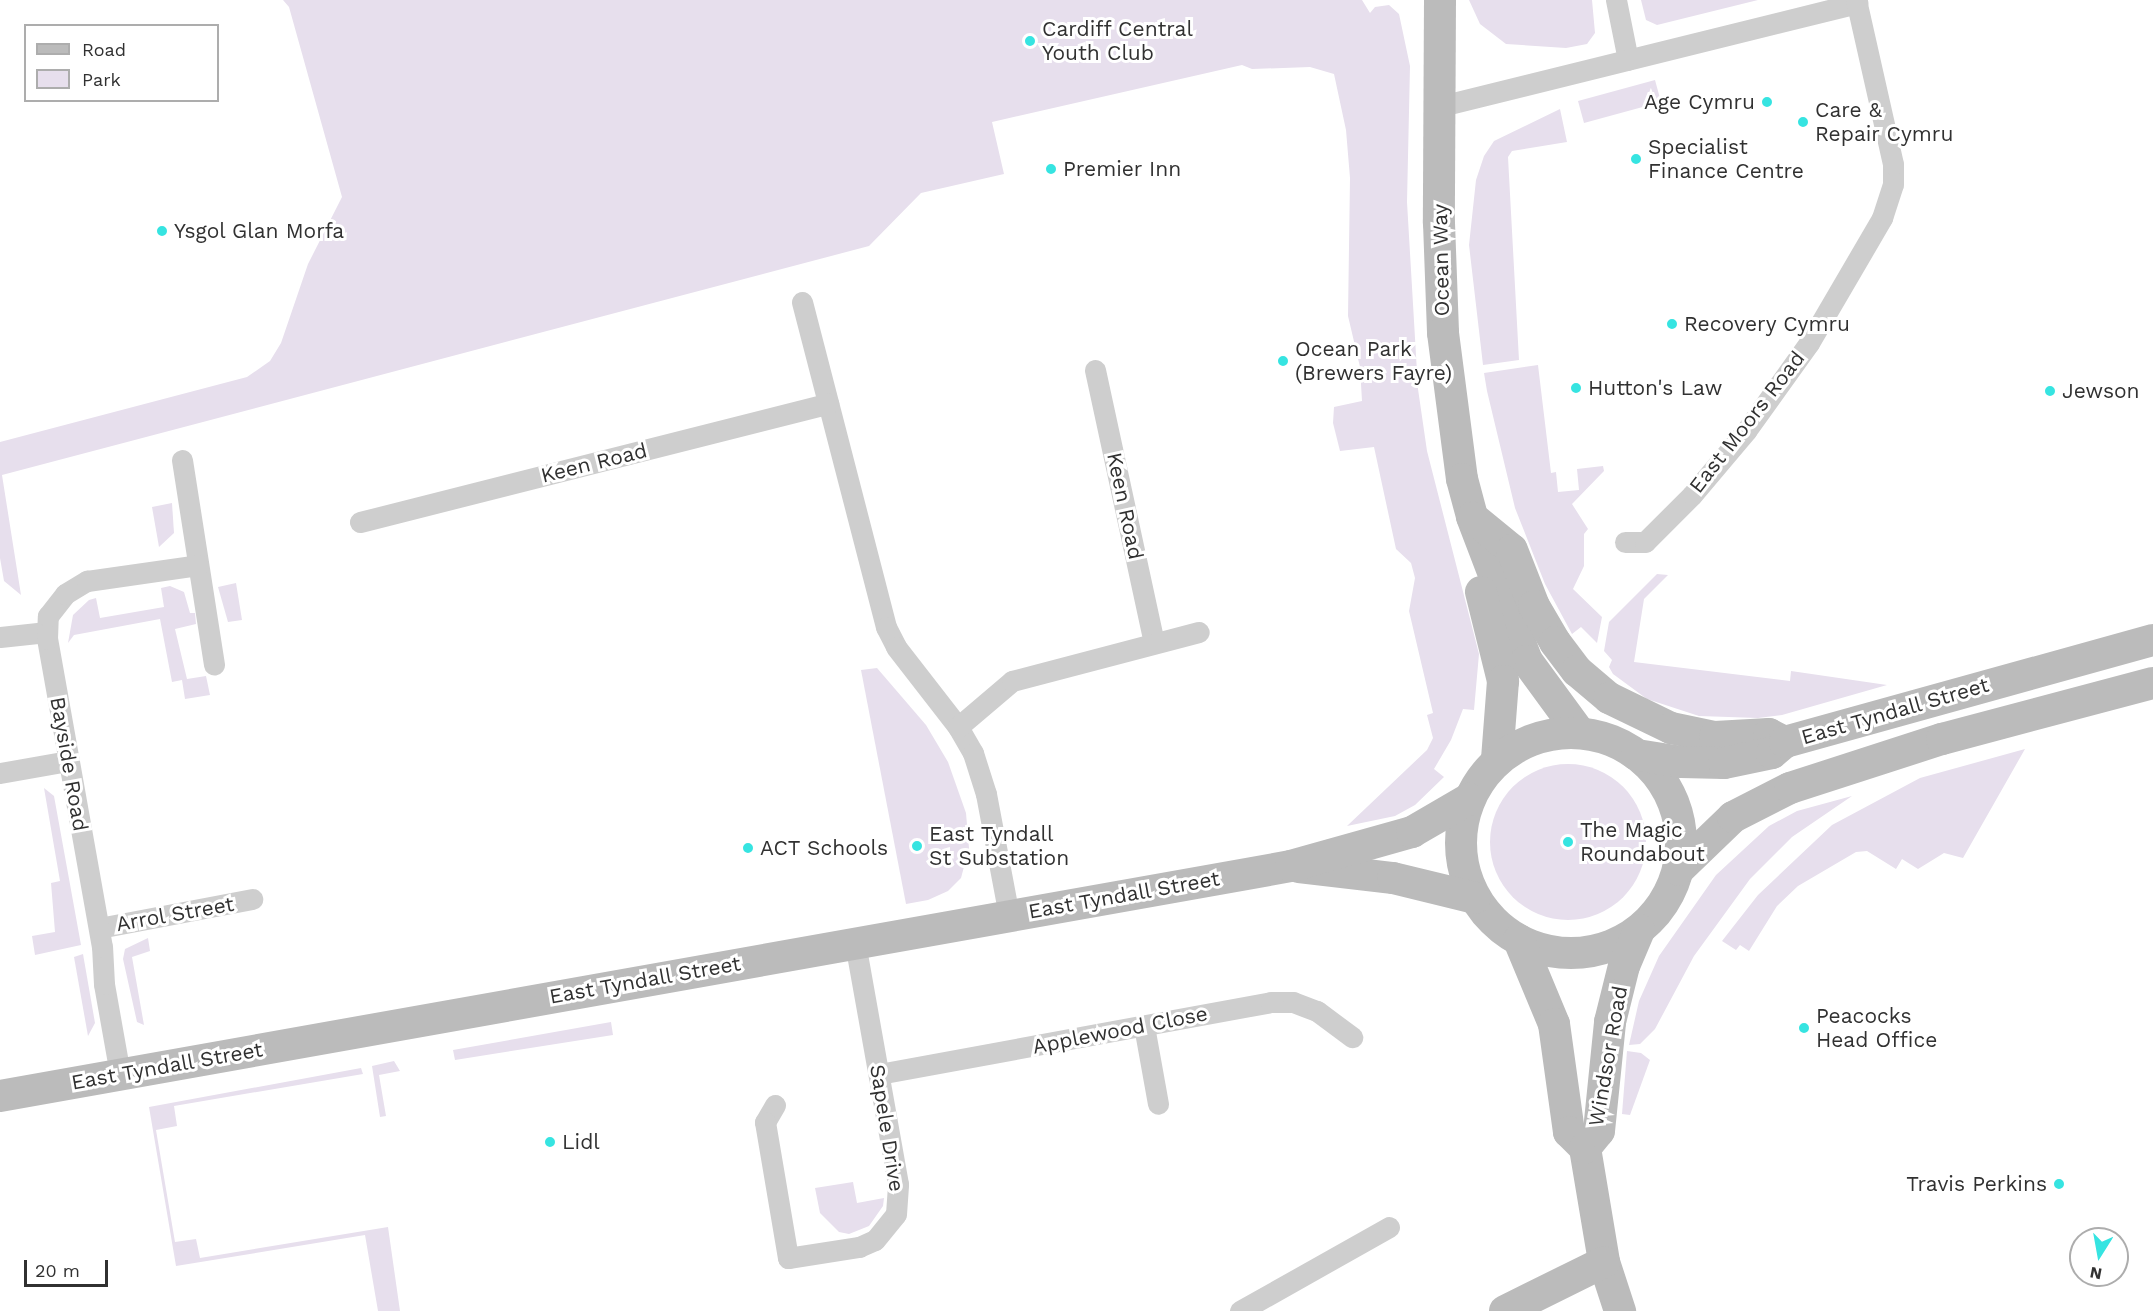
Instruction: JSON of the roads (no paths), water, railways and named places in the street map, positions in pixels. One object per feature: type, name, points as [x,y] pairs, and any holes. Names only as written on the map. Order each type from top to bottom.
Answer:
[{"type":"street","name":"Ocean Way","points":[[1440,0],[1439,223],[1443,333],[1453,423],[1472,518],[1527,661],[1579,732]]},
{"type":"street","points":[[1616,0],[1628,60]]},
{"type":"street","name":"East Moors Road","points":[[1441,106],[1856,2],[1893,164],[1893,184],[1882,218],[1809,343],[1746,431],[1692,495],[1645,542],[1625,542]]},
{"type":"street","points":[[802,302],[886,627],[914,673],[958,727],[973,753],[986,794],[1009,916]]},
{"type":"street","name":"Keen Road","points":[[1095,370],[1154,643]]},
{"type":"street","name":"Keen Road","points":[[360,522],[828,404]]},
{"type":"street","points":[[182,460],[214,665]]},
{"type":"street","name":"Ocean Way","points":[[1472,518],[1470,555],[1503,681],[1497,759]]},
{"type":"street","points":[[1472,518],[1512,550],[1534,606],[1555,642],[1577,671],[1609,698],[1671,729],[1715,736],[1769,734],[1785,742]]},
{"type":"street","name":"Bayside Road","points":[[120,1074],[99,928],[47,632],[48,616],[65,594],[87,581],[198,565]]},
{"type":"street","points":[[0,637],[47,632]]},
{"type":"street","points":[[958,727],[1012,681],[1199,632]]},
{"type":"street","name":"East Tyndall Street","points":[[1637,754],[1681,762],[1724,763],[1772,753],[1785,742],[2153,640]]},
{"type":"street","name":"East Tyndall Street","points":[[1678,870],[1710,836],[1761,800],[1981,729],[2153,682]]},
{"type":"street","points":[[1579,732],[1610,739],[1637,754],[1660,777],[1675,806],[1682,837],[1678,870],[1664,903],[1639,930],[1612,945],[1581,953],[1549,951],[1519,940],[1494,922],[1475,898],[1462,866],[1460,832],[1469,800],[1497,759],[1522,743],[1550,734],[1579,732]]},
{"type":"street","points":[[0,773],[68,761]]},
{"type":"street","name":"East Tyndall Street","points":[[0,1096],[1291,866],[1327,853],[1412,832],[1469,800]]},
{"type":"street","name":"East Tyndall Street","points":[[1291,866],[1393,878],[1475,898]]},
{"type":"street","name":"Arrol Street","points":[[99,928],[252,899]]},
{"type":"street","name":"Windsor Road","points":[[1585,1148],[1599,1131],[1610,1022],[1624,966],[1639,930]]},
{"type":"street","name":"Windsor Road","points":[[1519,940],[1554,1024],[1569,1132],[1585,1148],[1612,1286]]},
{"type":"street","name":"Sapele Drive","points":[[775,1105],[765,1122],[788,1258],[860,1247],[887,1230],[896,1214],[899,1198],[855,943]]},
{"type":"street","name":"Applewood Close","points":[[879,1074],[1271,1002],[1293,1002],[1317,1011],[1352,1038]]},
{"type":"street","points":[[1144,1026],[1158,1104]]},
{"type":"street","points":[[1240,1311],[1389,1227]]},
{"type":"street","points":[[1505,1311],[1612,1286]]},
{"type":"place","name":"Cardiff Central Youth Club","points":[[1030,41]]},
{"type":"place","name":"Age Cymru","points":[[1767,102]]},
{"type":"place","name":"Care & Repair Cymru","points":[[1803,122]]},
{"type":"place","name":"Specialist Finance Centre","points":[[1636,159]]},
{"type":"place","name":"Premier Inn","points":[[1051,169]]},
{"type":"place","name":"Ysgol Glan Morfa","points":[[162,231]]},
{"type":"place","name":"Recovery Cymru","points":[[1672,324]]},
{"type":"place","name":"Ocean Park (Brewers Fayre)","points":[[1283,361]]},
{"type":"place","name":"Hutton's Law","points":[[1576,388]]},
{"type":"place","name":"Jewson","points":[[2050,391]]},
{"type":"place","name":"The Magic Roundabout","points":[[1568,842]]},
{"type":"place","name":"East Tyndall St Substation","points":[[917,846]]},
{"type":"place","name":"ACT Schools","points":[[748,848]]},
{"type":"place","name":"Peacocks Head Office","points":[[1804,1028]]},
{"type":"place","name":"Lidl","points":[[550,1142]]},
{"type":"place","name":"Travis Perkins","points":[[2059,1184]]}]
